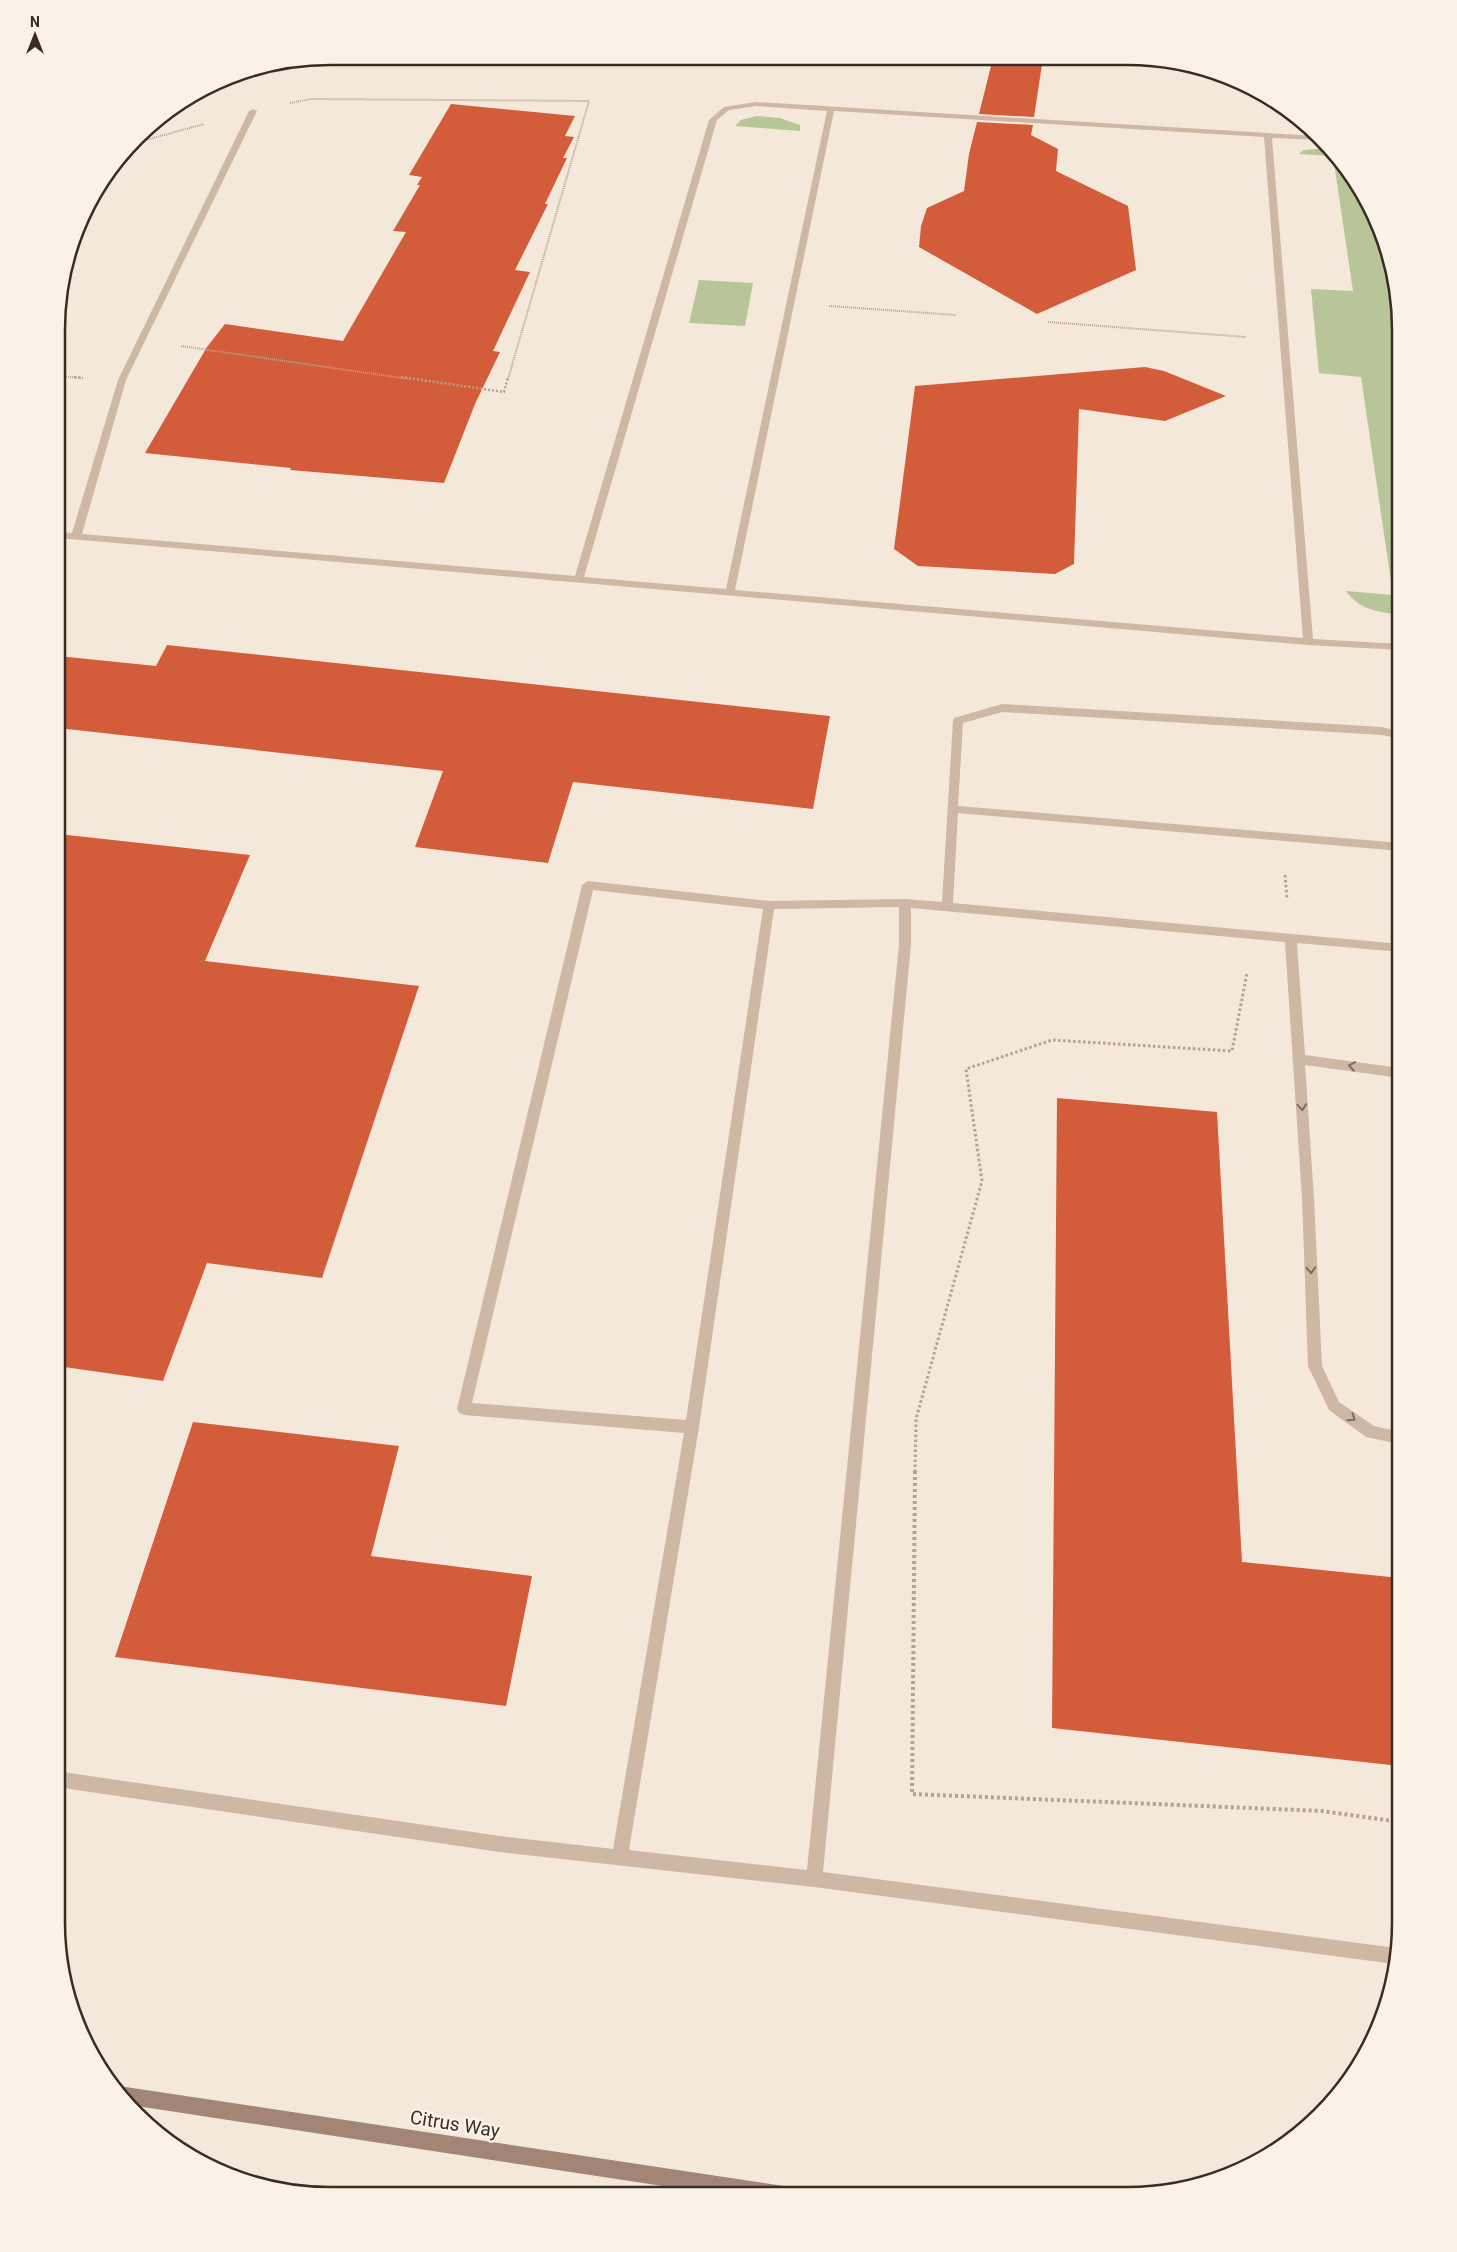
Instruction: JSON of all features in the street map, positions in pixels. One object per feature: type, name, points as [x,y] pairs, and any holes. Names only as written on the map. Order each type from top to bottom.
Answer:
[{"type":"street","name":"Citrus Way","points":[[130,2096],[731,2187]]},
{"type":"lane","points":[[579,579],[713,120],[720,110],[756,104],[1308,137]]},
{"type":"lane","points":[[730,592],[831,108]]},
{"type":"lane","points":[[76,537],[122,380],[253,111]]},
{"type":"lane","points":[[1268,135],[1308,642]]},
{"type":"lane","points":[[65,536],[1308,642],[1392,647]]},
{"type":"lane","points":[[947,906],[958,721],[1002,708],[1382,730],[1392,733]]},
{"type":"lane","points":[[952,810],[1392,845]]},
{"type":"lane","points":[[692,1427],[464,1409],[588,885],[769,905],[905,903],[947,906],[1392,947]]},
{"type":"lane","points":[[814,1879],[904,954],[905,903]]},
{"type":"lane","points":[[620,1858],[692,1427],[769,905]]},
{"type":"lane","points":[[1291,938],[1308,1198],[1315,1366],[1334,1406],[1371,1432],[1392,1436]]},
{"type":"lane","points":[[1298,1059],[1392,1072]]},
{"type":"lane","points":[[65,1780],[507,1845],[814,1879],[1390,1955]]},
{"type":"path","points":[[141,340],[504,392],[589,101],[311,99],[253,111],[146,140]]},
{"type":"path","points":[[790,303],[956,315]]},
{"type":"path","points":[[1048,322],[1284,340]]},
{"type":"path","points":[[1281,837],[1291,938],[1245,975],[1232,1051],[1052,1040],[966,1069],[982,1181],[916,1419],[912,1794],[1322,1811],[1392,1821]]},
{"type":"green space","points":[[757,116],[780,118],[800,125],[800,131],[735,126],[741,120]]},
{"type":"green space","points":[[1320,149],[1326,156],[1299,154],[1304,150]]},
{"type":"green space","points":[[1334,166],[1365,213],[1372,229],[1383,262],[1390,296],[1392,330],[1392,588],[1361,377],[1319,373],[1311,289],[1353,291]]},
{"type":"green space","points":[[699,280],[753,283],[745,326],[689,323]]},
{"type":"green space","points":[[1346,591],[1392,595],[1392,614],[1363,606]]},
{"type":"building","points":[[991,65],[1042,65],[1034,117],[979,114]]},
{"type":"building","points":[[451,104],[575,116],[565,136],[574,137],[563,158],[567,158],[545,204],[548,204],[515,270],[530,272],[493,351],[500,352],[475,404],[444,483],[290,470],[291,468],[145,453],[207,347],[225,324],[343,341],[406,232],[393,231],[420,185],[417,185],[422,177],[409,175]]},
{"type":"building","points":[[977,122],[1033,125],[1031,135],[1058,149],[1056,171],[1128,206],[1136,270],[1037,314],[919,247],[921,226],[927,208],[964,191],[969,154]]},
{"type":"building","points":[[1145,367],[1164,371],[1226,396],[1165,421],[1079,409],[1074,564],[1055,574],[918,566],[894,549],[915,386]]},
{"type":"building","points":[[167,645],[830,716],[813,809],[573,782],[548,863],[415,847],[443,771],[65,729],[65,657],[156,666]]},
{"type":"building","points":[[65,835],[250,855],[205,961],[419,986],[322,1278],[207,1263],[163,1381],[65,1367]]},
{"type":"building","points":[[1057,1098],[1217,1112],[1242,1562],[1392,1577],[1392,1765],[1052,1728]]},
{"type":"building","points":[[193,1422],[399,1446],[371,1556],[532,1576],[506,1706],[115,1657]]}]
